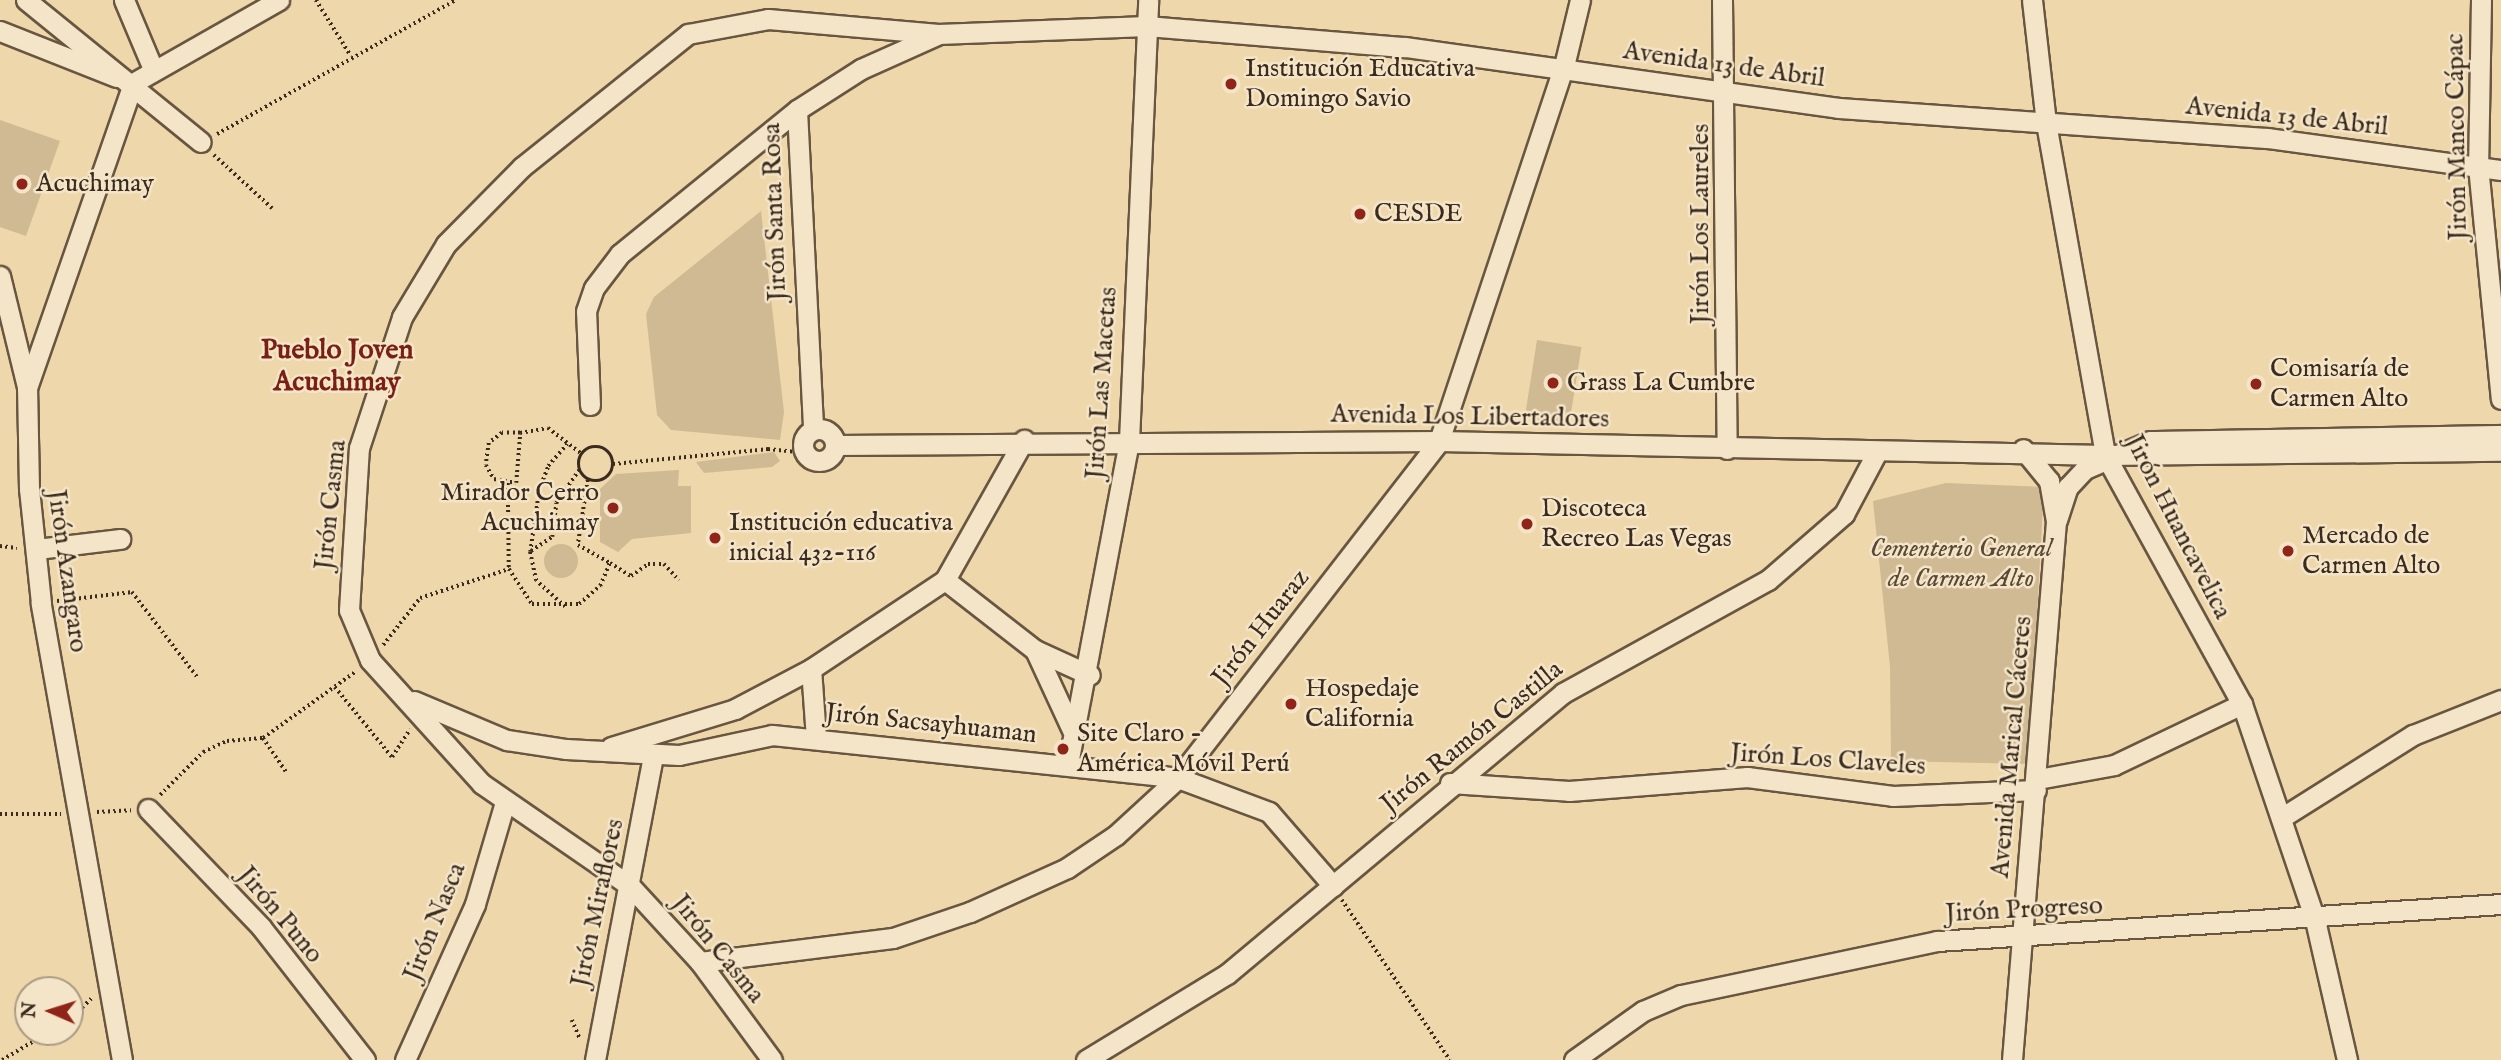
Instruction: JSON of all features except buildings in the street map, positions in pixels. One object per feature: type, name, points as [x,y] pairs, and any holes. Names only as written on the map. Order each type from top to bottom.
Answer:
[{"type":"street","points":[[26,0],[134,83],[201,142]]},
{"type":"street","points":[[124,0],[153,69]]},
{"type":"street","points":[[134,83],[153,69],[279,0]]},
{"type":"street","name":"Jirón Las Macetas","points":[[1068,764],[1072,730],[1090,675],[1129,440],[1148,0]]},
{"type":"street","name":"Jirón Huaraz","points":[[700,962],[892,938],[970,912],[1067,868],[1116,835],[1178,778],[1439,441],[1564,66],[1580,0]]},
{"type":"street","name":"Jirón Los Laureles","points":[[1722,0],[1727,95],[1727,449]]},
{"type":"street","name":"Jirón Huancavelica","points":[[2032,0],[2046,123],[2105,455],[2242,704],[2315,920],[2347,1060]]},
{"type":"street","name":"Jirón Manco Cápac","points":[[2482,0],[2478,166],[2501,399]]},
{"type":"street","name":"Jirón Casma","points":[[772,1060],[700,962],[630,886],[505,802],[370,660],[349,610],[359,448],[402,317],[446,244],[522,167],[688,34],[768,19],[938,34]]},
{"type":"street","name":"Avenida 13 de Abril","points":[[938,34],[1147,26],[1564,66],[1727,95],[2046,123],[2267,138],[2501,170]]},
{"type":"street","points":[[0,31],[134,83]]},
{"type":"street","name":"Jirón Santa Rosa","points":[[813,429],[797,110],[861,69],[938,34]]},
{"type":"street","name":"Jirón Azangaro","points":[[122,1060],[81,813],[41,603],[27,388],[134,83]]},
{"type":"street","points":[[590,405],[586,311],[605,271],[797,110]]},
{"type":"street","points":[[0,276],[27,388]]},
{"type":"street","points":[[813,429],[830,433],[835,445],[823,460],[805,453],[803,439],[813,429]]},
{"type":"street","name":"Avenida Los Libertadores","points":[[2105,455],[2150,441],[2501,435]]},
{"type":"street","points":[[601,750],[735,709],[811,669],[945,580],[1024,440]]},
{"type":"street","name":"Avenida Los Libertadores","points":[[835,445],[1024,440],[1439,441],[1877,452],[2023,449],[2105,455],[2501,452]]},
{"type":"street","name":"Avenida Marical Cáceres","points":[[2012,1060],[2021,935],[2037,785],[2056,521],[2049,481],[2023,449]]},
{"type":"street","name":"Jirón Ramón Castilla","points":[[1086,1060],[1227,974],[1333,886],[1450,783],[1563,693],[1768,580],[1844,514],[1877,452]]},
{"type":"street","points":[[2056,521],[2068,487],[2105,455]]},
{"type":"street","points":[[37,549],[120,539]]},
{"type":"street","points":[[945,580],[1035,650],[1090,675]]},
{"type":"street","points":[[1035,650],[1072,730]]},
{"type":"street","points":[[811,669],[816,738]]},
{"type":"street","points":[[2281,818],[2413,735],[2501,700]]},
{"type":"street","points":[[2037,785],[2114,765],[2242,704]]},
{"type":"street","name":"Jirón Sacsayhuaman","points":[[416,706],[507,740],[653,756],[772,736],[816,738],[1068,764],[1178,778],[1269,812],[1333,886]]},
{"type":"street","name":"Jirón Miraflores","points":[[595,1060],[653,756]]},
{"type":"street","name":"Jirón Los Claveles","points":[[1450,783],[1569,791],[1747,777],[1893,796],[2037,785]]},
{"type":"street","name":"Jirón Nasca","points":[[405,1060],[475,904],[505,802]]},
{"type":"street","name":"Jirón Puno","points":[[148,809],[261,927],[365,1060]]},
{"type":"street","name":"Jirón Progreso","points":[[1574,1060],[1643,1011],[1681,995],[1937,941],[2315,920],[2501,904]]},
{"type":"path","points":[[316,0],[351,56]]},
{"type":"path","points":[[272,208],[201,142],[351,56],[456,0]]},
{"type":"path","points":[[520,433],[516,483],[494,479],[486,466],[489,443],[502,433],[548,428],[582,454],[605,450],[613,464],[610,475],[588,480]]},
{"type":"path","points":[[567,444],[548,466],[539,490],[530,552],[536,581],[567,609]]},
{"type":"path","points":[[613,464],[768,449],[805,453]]},
{"type":"path","points":[[530,552],[552,537],[556,503],[579,470],[582,454]]},
{"type":"path","points":[[579,470],[588,480]]},
{"type":"path","points":[[588,480],[578,545],[631,576],[648,564],[664,564],[679,580]]},
{"type":"path","points":[[508,483],[509,569],[532,604],[567,609],[600,586],[610,563]]},
{"type":"path","points":[[0,814],[148,809],[203,752],[227,741],[263,738],[370,660],[420,598],[509,569]]},
{"type":"path","points":[[41,603],[132,592],[198,678]]},
{"type":"path","points":[[335,687],[392,757],[416,706]]},
{"type":"path","points":[[263,738],[287,773]]},
{"type":"path","points":[[1333,886],[1450,1060]]},
{"type":"path","points":[[2,1060],[26,1046]]},
{"type":"green space","name":"Acuchimay","points":[[0,120],[60,141],[26,236],[0,227]]},
{"type":"green space","points":[[761,211],[784,412],[780,440],[671,430],[657,415],[646,314],[654,297]]},
{"type":"green space","name":"Grass La Cumbre","points":[[1537,340],[1581,347],[1569,425],[1525,418]]},
{"type":"green space","points":[[774,452],[780,461],[772,467],[704,473],[696,462]]},
{"type":"green space","points":[[679,470],[678,486],[691,486],[691,533],[632,539],[618,552],[600,542],[600,489],[616,474]]},
{"type":"green space","name":"Cementerio General de Carmen Alto","points":[[1946,483],[2044,487],[2029,764],[1891,761],[1890,667],[1873,501]]},
{"type":"green space","points":[[561,544],[573,549],[578,561],[573,573],[561,578],[549,573],[544,561],[549,549]]},
{"type":"place","name":"Institución Educativa Domingo Savio","points":[[1231,84]]},
{"type":"place","name":"Acuchimay","points":[[22,184]]},
{"type":"place","name":"CESDE","points":[[1360,214]]},
{"type":"place","name":"Grass La Cumbre","points":[[1553,383]]},
{"type":"place","name":"Comisaría de Carmen Alto","points":[[2256,384]]},
{"type":"place","name":"Mirador Cerro Acuchimay","points":[[613,508]]},
{"type":"place","name":"Discoteca Recreo Las Vegas","points":[[1527,524]]},
{"type":"place","name":"Institución educativa inicial 432-116","points":[[715,538]]},
{"type":"place","name":"Mercado de Carmen Alto","points":[[2288,551]]},
{"type":"place","name":"Hospedaje California","points":[[1291,704]]},
{"type":"place","name":"Site Claro - América Móvil Perú","points":[[1063,749]]},
{"type":"district","name":"Pueblo Joven Acuchimay","points":[[337,367]]}]
